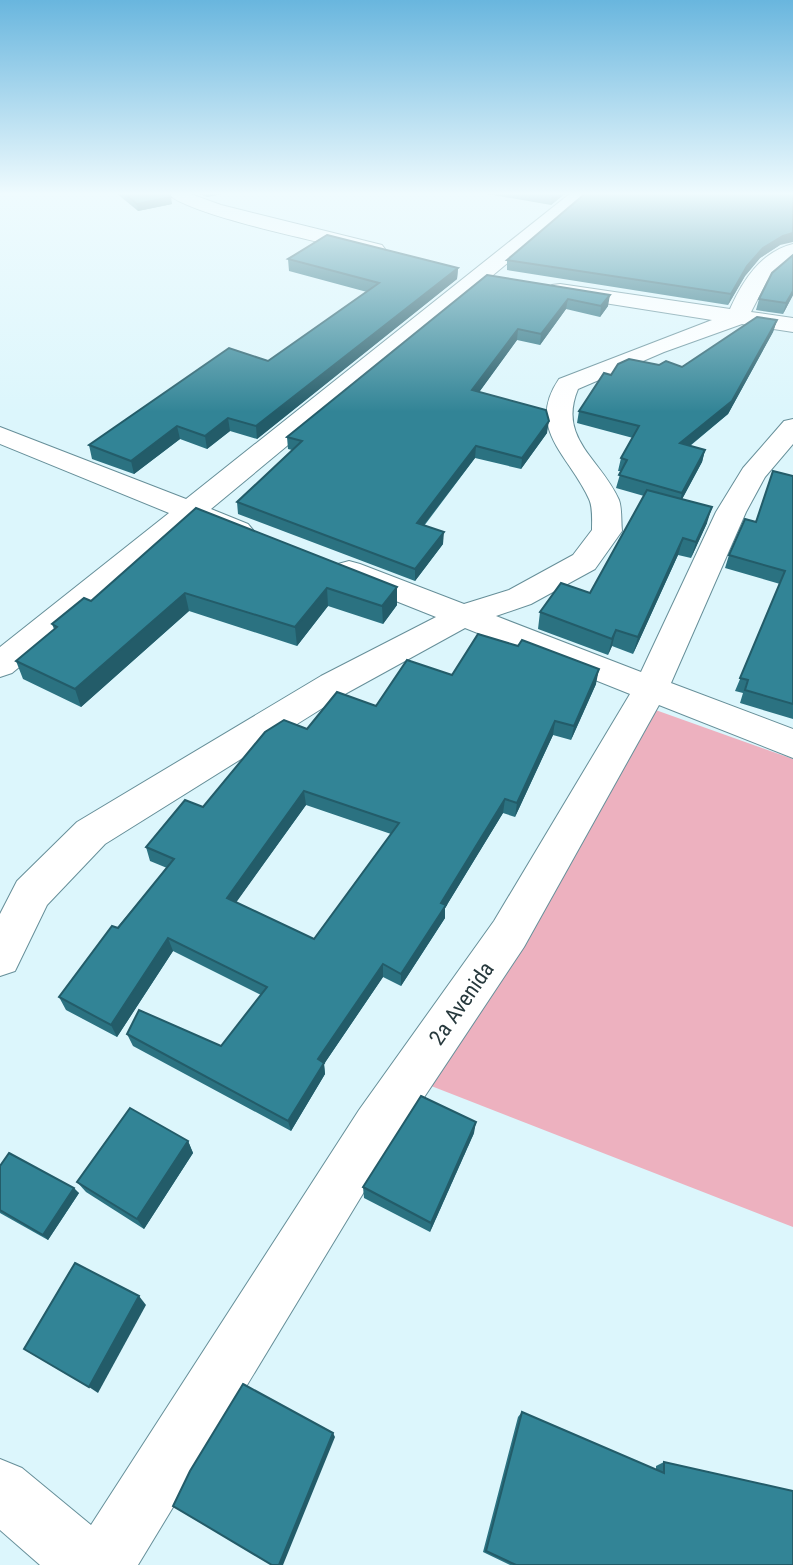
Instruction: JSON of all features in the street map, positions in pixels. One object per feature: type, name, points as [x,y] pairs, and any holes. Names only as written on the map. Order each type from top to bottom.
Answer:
[{"type":"street","points":[[0,665],[495,265]]},
{"type":"street","points":[[738,318],[749,287],[768,265]]},
{"type":"street","points":[[453,269],[510,281]]},
{"type":"street","points":[[538,286],[793,325]]},
{"type":"street","points":[[0,957],[32,893],[91,833],[333,685],[465,615],[520,597],[584,562],[607,531],[605,501],[565,441],[558,407],[568,384],[656,347],[738,318]]},
{"type":"street","name":"2a Avenida","points":[[102,1565],[376,1127],[509,934],[650,690],[731,512],[753,474],[793,427]]},
{"type":"street","points":[[0,435],[273,542]]},
{"type":"street","points":[[315,558],[793,744]]},
{"type":"street","points":[[0,1490],[89,1565]]},
{"type":"shaded area","points":[[650,708],[793,759],[793,1227],[421,1082]]},
{"type":"building","points":[[311,265],[446,265],[458,268],[256,426],[228,418],[205,436],[177,426],[131,461],[89,445],[229,348],[268,361],[379,283]]},
{"type":"building","points":[[540,265],[748,265],[731,294]]},
{"type":"building","points":[[781,265],[793,265],[793,291],[786,303],[759,299],[772,273]]},
{"type":"building","points":[[487,275],[610,295],[601,306],[568,299],[541,334],[518,329],[472,390],[546,410],[549,421],[522,458],[476,446],[417,523],[444,532],[415,569],[237,502],[302,441],[287,437]]},
{"type":"building","points":[[757,317],[777,320],[732,401],[680,443],[705,450],[682,493],[619,475],[627,460],[621,458],[639,426],[579,411],[604,373],[611,375],[618,364],[629,359],[659,365],[666,361],[682,367]]},
{"type":"building","points":[[773,471],[793,476],[793,704],[745,690],[748,680],[740,678],[785,571],[729,555],[745,519],[756,522]]},
{"type":"building","points":[[647,490],[712,507],[696,542],[683,538],[638,637],[616,630],[612,639],[540,612],[561,583],[590,593]]},
{"type":"building","points":[[196,508],[397,587],[382,606],[327,588],[295,627],[185,593],[75,689],[16,661],[57,627],[52,624],[84,598],[91,601]]},
{"type":"building","points":[[478,634],[518,646],[522,640],[599,669],[574,726],[555,721],[517,803],[505,799],[441,903],[446,905],[401,974],[383,964],[318,1059],[324,1063],[288,1121],[127,1034],[139,1010],[221,1046],[267,987],[168,938],[111,1025],[59,997],[112,926],[118,928],[174,859],[146,847],[185,800],[203,807],[265,732],[284,720],[307,729],[337,692],[376,706],[407,660],[452,675]],"holes":[[[304,791],[399,823],[314,939],[227,898]]]},
{"type":"building","points":[[421,1096],[476,1122],[431,1223],[363,1187]]},
{"type":"building","points":[[130,1108],[188,1141],[137,1219],[77,1182]]},
{"type":"building","points":[[9,1153],[74,1188],[43,1235],[0,1210],[0,1166]]},
{"type":"building","points":[[75,1263],[139,1296],[89,1387],[24,1349]]},
{"type":"building","points":[[243,1384],[333,1433],[279,1565],[272,1565],[173,1506],[190,1471]]},
{"type":"building","points":[[522,1412],[664,1473],[664,1462],[793,1491],[793,1565],[516,1565],[486,1551]]}]
